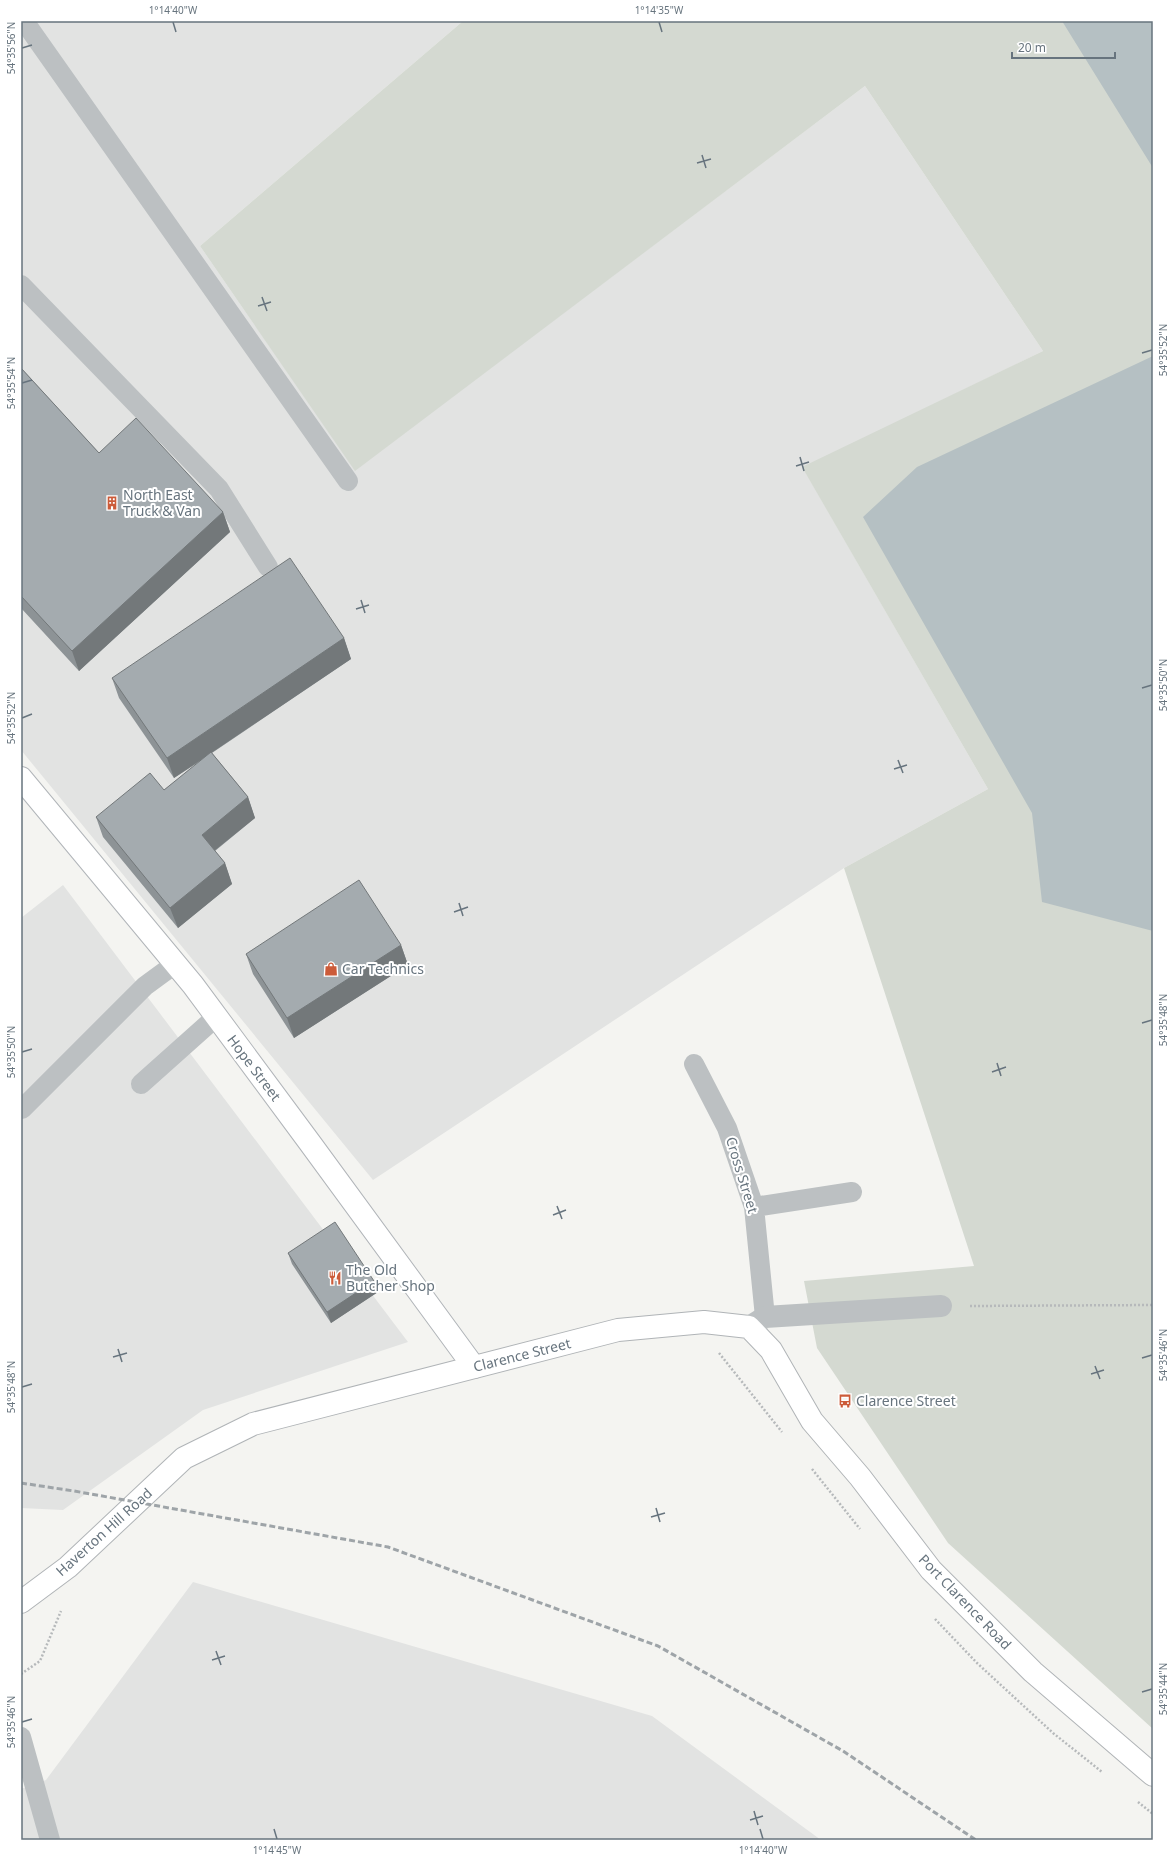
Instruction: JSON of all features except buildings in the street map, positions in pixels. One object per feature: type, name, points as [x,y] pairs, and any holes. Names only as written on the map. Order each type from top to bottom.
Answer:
[{"type":"main road","name":"Hope Street","points":[[21,778],[175,964],[216,1017],[474,1367]]},
{"type":"main road","name":"Clarence Street","points":[[184,1458],[253,1424],[618,1330],[704,1322],[757,1322]]},
{"type":"main road","name":"Port Clarence Road","points":[[757,1322],[771,1350],[812,1421],[860,1477],[930,1570],[1032,1672],[1153,1775]]},
{"type":"main road","name":"Haverton Hill Road","points":[[21,1602],[68,1567],[184,1458]]},
{"type":"street","name":"Clarence Street","points":[[757,1322],[941,1306]]},
{"type":"lane","points":[[24,21],[348,481]]},
{"type":"lane","points":[[21,285],[219,489],[268,567]]},
{"type":"lane","points":[[22,1109],[146,986],[175,964]]},
{"type":"lane","points":[[141,1084],[216,1017]]},
{"type":"lane","name":"Cross Street","points":[[694,1064],[727,1128],[754,1207],[757,1322]]},
{"type":"lane","points":[[754,1207],[852,1192]]},
{"type":"lane","points":[[21,1738],[50,1840]]},
{"type":"path","points":[[941,1306],[1153,1305]]},
{"type":"path","points":[[718,1352],[783,1432]]},
{"type":"path","points":[[807,1464],[812,1470]]},
{"type":"path","points":[[21,1674],[40,1661],[60,1612],[65,1607]]},
{"type":"shaded area","points":[[21,21],[463,21],[200,246],[355,470],[865,86],[1043,351],[803,468],[988,789],[844,868],[373,1180],[21,750]]},
{"type":"shaded area","points":[[463,21],[1153,21],[1153,1729],[948,1543],[817,1348],[804,1281],[974,1266],[844,868],[988,789],[802,467],[1043,351],[865,86],[355,471],[200,246]]},
{"type":"shaded area","points":[[1062,21],[1153,21],[1153,168]]},
{"type":"shaded area","points":[[1153,356],[1153,931],[1042,902],[1032,813],[863,517],[917,467]]},
{"type":"shaded area","points":[[63,885],[408,1342],[203,1410],[63,1510],[21,1508],[21,918]]},
{"type":"shaded area","points":[[193,1582],[652,1716],[821,1840],[21,1840],[21,1789],[46,1780]]},
{"type":"railway","points":[[21,1483],[74,1491],[388,1547],[658,1646],[843,1751],[976,1840]]},
{"type":"place","name":"North East Truck & Van","points":[[112,503]]},
{"type":"place","name":"Car Technics","points":[[331,969]]},
{"type":"place","name":"The Old Butcher Shop","points":[[335,1278]]},
{"type":"place","name":"Clarence Street","points":[[845,1401]]}]
